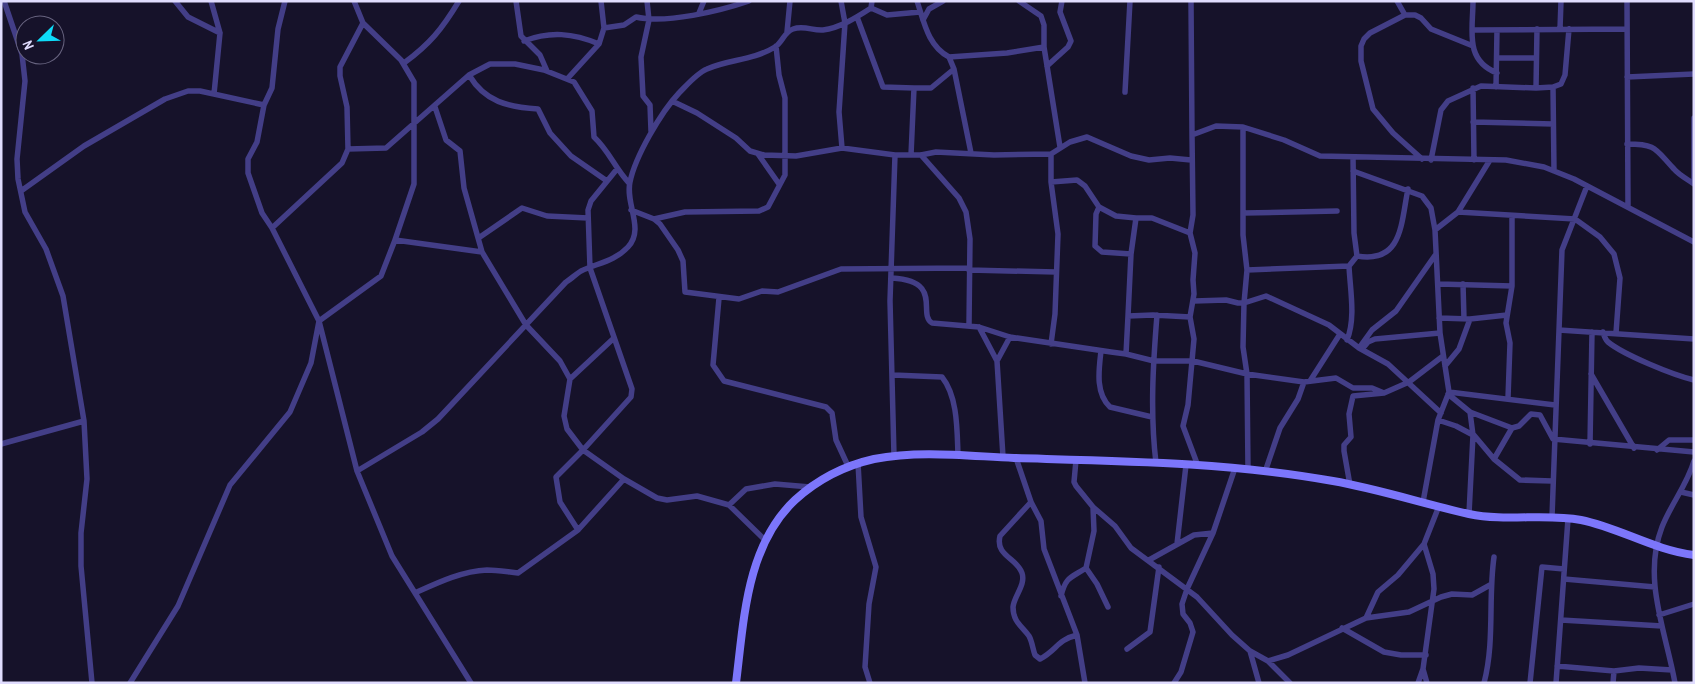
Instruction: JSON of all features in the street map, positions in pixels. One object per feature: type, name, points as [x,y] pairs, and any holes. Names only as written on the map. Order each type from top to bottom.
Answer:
[{"type":"main road","points":[[736,683],[749,596],[756,562],[765,540],[788,507],[810,487],[848,466],[894,456],[958,455],[1156,462],[1235,468],[1350,485],[1469,514],[1568,519],[1608,528],[1656,548],[1694,555]]},
{"type":"street","points":[[4,1],[22,54],[25,81],[17,159],[21,191],[25,212],[46,249],[63,296],[84,421],[87,479],[81,534],[81,566],[84,617],[92,683]]},
{"type":"street","points":[[175,1],[188,17],[220,33]]},
{"type":"street","points":[[212,1],[220,33],[214,94]]},
{"type":"street","points":[[285,1],[278,29],[272,88],[264,105],[262,128],[248,159],[248,173],[262,213],[272,228],[320,321],[357,470],[392,556],[471,683]]},
{"type":"street","points":[[130,683],[178,606],[230,485],[290,412],[311,363],[320,321],[381,276],[414,184],[414,82],[404,63],[364,23],[354,1]]},
{"type":"street","points":[[404,63],[426,48],[440,32],[459,1]]},
{"type":"street","points":[[568,78],[599,44],[604,28],[601,1]]},
{"type":"street","points":[[647,1],[649,20],[641,57],[643,96],[650,104],[651,130]]},
{"type":"street","points":[[699,13],[704,1]]},
{"type":"street","points":[[604,28],[624,25],[636,17],[649,20],[719,12],[749,1]]},
{"type":"street","points":[[840,1],[845,23],[839,112],[842,148]]},
{"type":"street","points":[[917,1],[929,38],[940,52],[949,57],[1007,53],[1044,47]]},
{"type":"street","points":[[923,20],[929,9],[944,1]]},
{"type":"street","points":[[1019,1],[1041,16],[1044,25],[1044,47],[1060,147]]},
{"type":"street","points":[[1047,66],[1068,47],[1071,41],[1060,12],[1062,1]]},
{"type":"street","points":[[1125,92],[1130,1]]},
{"type":"street","points":[[1191,1],[1193,214],[1190,233],[1195,252],[1194,301],[1190,317],[1194,339],[1188,409],[1183,426],[1198,466]]},
{"type":"street","points":[[1397,1],[1405,16]]},
{"type":"street","points":[[1473,1],[1473,46],[1478,61],[1497,73]]},
{"type":"street","points":[[1560,29],[1561,1]]},
{"type":"street","points":[[1627,1],[1628,207]]},
{"type":"street","points":[[515,2],[517,24],[524,41],[540,55],[547,71]]},
{"type":"street","points":[[787,32],[789,2]]},
{"type":"street","points":[[357,470],[422,432],[438,419],[566,282],[580,272],[617,256],[635,238],[636,226],[631,210],[629,182],[651,130],[672,101],[707,69],[756,57],[776,46],[787,32],[797,28],[822,31],[845,23],[857,17],[871,5],[887,15],[920,12]]},
{"type":"street","points":[[1422,159],[1393,133],[1373,109],[1361,61],[1362,46],[1370,33],[1405,16],[1419,16],[1432,30],[1473,46]]},
{"type":"street","points":[[857,17],[883,87],[931,88],[954,69]]},
{"type":"street","points":[[272,228],[342,163],[348,149],[347,107],[340,76],[340,67],[364,23]]},
{"type":"street","points":[[1431,160],[1442,107],[1448,101],[1472,88],[1481,86],[1536,88],[1553,87],[1561,84],[1565,75],[1569,29]]},
{"type":"street","points":[[1473,30],[1626,29]]},
{"type":"street","points":[[1496,87],[1497,30]]},
{"type":"street","points":[[1536,88],[1537,30]]},
{"type":"street","points":[[524,41],[538,35],[566,34],[599,44]]},
{"type":"street","points":[[654,219],[685,212],[759,211],[768,207],[785,175],[785,98],[778,75],[776,46]]},
{"type":"street","points":[[949,57],[954,69],[971,153]]},
{"type":"street","points":[[1497,58],[1536,58]]},
{"type":"street","points":[[348,149],[386,148],[435,107],[469,75],[490,64],[514,64],[547,71],[568,78],[578,87],[592,111],[594,137],[608,150],[617,169],[629,182]]},
{"type":"street","points":[[1627,77],[1694,74]]},
{"type":"street","points":[[469,75],[478,89],[485,95],[510,107],[538,109],[550,133],[571,156],[607,181]]},
{"type":"street","points":[[1553,87],[1554,171]]},
{"type":"street","points":[[911,155],[914,88]]},
{"type":"street","points":[[1472,88],[1474,160]]},
{"type":"street","points":[[21,191],[84,146],[147,107],[188,91],[214,94],[264,105]]},
{"type":"street","points":[[672,101],[697,113],[758,154],[779,184]]},
{"type":"street","points":[[435,107],[446,140],[460,151],[464,188],[480,237],[482,252],[526,325],[560,361],[570,379]]},
{"type":"street","points":[[1694,118],[1694,180]]},
{"type":"street","points":[[1472,122],[1553,124]]},
{"type":"street","points":[[1192,135],[1216,126],[1243,127],[1284,140],[1320,156],[1523,162],[1554,171],[1587,186],[1694,242]]},
{"type":"street","points":[[1243,127],[1243,235],[1246,270],[1243,347],[1247,374],[1248,470]]},
{"type":"street","points":[[758,154],[785,157],[842,148],[895,155],[921,155],[936,152],[994,155],[1051,154],[1076,139],[1087,137],[1131,156],[1149,160],[1170,158],[1191,160]]},
{"type":"street","points":[[1627,144],[1646,144],[1657,148],[1675,171],[1694,184]]},
{"type":"street","points":[[1051,154],[1050,182],[1058,223],[1055,314],[1051,344]]},
{"type":"street","points":[[894,456],[890,301],[892,278],[890,270],[895,155]]},
{"type":"street","points":[[921,155],[958,198],[966,212],[970,239],[969,325]]},
{"type":"street","points":[[1347,340],[1351,320],[1349,266],[1357,256],[1354,233],[1353,157]]},
{"type":"street","points":[[1435,230],[1458,212],[1490,160]]},
{"type":"street","points":[[578,530],[560,502],[556,477],[631,397],[632,389],[590,268],[588,210],[591,201],[617,169]]},
{"type":"street","points":[[1353,171],[1408,189],[1422,196],[1433,216],[1439,284],[1440,333],[1449,393],[1438,420],[1423,502]]},
{"type":"street","points":[[1050,182],[1076,180],[1085,186],[1099,207],[1116,216],[1152,218],[1190,233]]},
{"type":"street","points":[[1552,517],[1553,439],[1562,250],[1587,186]]},
{"type":"street","points":[[1357,256],[1377,257],[1390,249],[1396,242],[1408,189]]},
{"type":"street","points":[[1099,207],[1096,214],[1096,246],[1102,252],[1131,254]]},
{"type":"street","points":[[480,237],[522,208],[547,216],[588,218]]},
{"type":"street","points":[[631,210],[654,219],[660,224],[683,261],[685,292],[720,298],[739,298],[762,291],[778,292],[841,269],[969,269],[1056,272]]},
{"type":"street","points":[[1244,213],[1337,211]]},
{"type":"street","points":[[1458,212],[1575,219],[1600,237],[1614,254],[1620,278],[1616,333]]},
{"type":"street","points":[[1508,398],[1510,343],[1507,315],[1512,286],[1512,216]]},
{"type":"street","points":[[1126,354],[1131,254],[1136,218]]},
{"type":"street","points":[[395,240],[482,252]]},
{"type":"street","points":[[1360,349],[1372,330],[1396,311],[1436,253]]},
{"type":"street","points":[[1246,270],[1349,266]]},
{"type":"street","points":[[892,278],[903,278],[923,288],[926,296],[928,321],[932,323],[969,325],[1010,337],[1126,354],[1154,361],[1193,361],[1247,374],[1307,381],[1338,379],[1353,388],[1372,388],[1384,393]]},
{"type":"street","points":[[1439,284],[1512,286]]},
{"type":"street","points":[[1445,366],[1459,349],[1467,319],[1463,284]]},
{"type":"street","points":[[1194,301],[1226,300],[1238,304],[1266,296],[1329,325],[1360,349],[1388,364],[1441,413]]},
{"type":"street","points":[[720,298],[713,365],[717,374],[724,382],[826,407],[832,413],[836,440],[848,466]]},
{"type":"street","points":[[1156,462],[1152,417],[1157,315]]},
{"type":"street","points":[[1439,318],[1467,319],[1507,315]]},
{"type":"street","points":[[1128,316],[1190,317]]},
{"type":"street","points":[[979,327],[997,361],[1003,457]]},
{"type":"street","points":[[1559,330],[1694,339]]},
{"type":"street","points":[[1590,444],[1592,332]]},
{"type":"street","points":[[1603,332],[1607,341],[1620,349],[1694,380]]},
{"type":"street","points":[[1360,349],[1375,339],[1440,333]]},
{"type":"street","points":[[1265,472],[1280,428],[1307,381],[1340,334]]},
{"type":"street","points":[[997,361],[1010,337]]},
{"type":"street","points":[[614,338],[570,379],[564,416],[567,429],[583,450],[624,479],[656,498],[667,500],[697,496],[729,505],[765,540]]},
{"type":"street","points":[[1101,350],[1099,384],[1106,403],[1110,407],[1152,417]]},
{"type":"street","points":[[1350,485],[1344,445],[1351,436],[1349,414],[1353,396],[1384,393],[1409,382],[1443,356]]},
{"type":"street","points":[[1591,374],[1634,448]]},
{"type":"street","points":[[893,375],[942,377],[947,384],[953,408],[958,455]]},
{"type":"street","points":[[1449,393],[1508,398],[1555,405]]},
{"type":"street","points":[[1449,393],[1470,412],[1512,428],[1518,426],[1531,414],[1538,414],[1544,420],[1553,439]]},
{"type":"street","points":[[1469,514],[1473,434],[1470,412]]},
{"type":"street","points":[[1438,420],[1473,434],[1494,459],[1520,480],[1552,481]]},
{"type":"street","points":[[1,444],[84,421]]},
{"type":"street","points":[[1494,459],[1512,428]]},
{"type":"street","points":[[1553,439],[1590,444],[1694,452]]},
{"type":"street","points":[[1657,450],[1669,440],[1694,440]]},
{"type":"street","points":[[1016,458],[1031,502],[1041,521],[1044,549],[1077,635],[1085,683]]},
{"type":"street","points":[[1076,460],[1074,482],[1093,507],[1115,526],[1130,548],[1159,567],[1186,589],[1250,650],[1268,661],[1290,683]]},
{"type":"street","points":[[1675,683],[1659,615],[1655,587],[1656,548],[1662,526],[1684,486],[1694,461]]},
{"type":"street","points":[[858,463],[861,517],[876,567],[869,604],[865,667],[870,683]]},
{"type":"street","points":[[1177,544],[1186,465]]},
{"type":"street","points":[[1174,683],[1181,672],[1193,632],[1182,610],[1186,589],[1214,532],[1235,468]]},
{"type":"street","points":[[415,593],[442,581],[486,570],[518,573],[578,530],[624,479]]},
{"type":"street","points":[[1684,486],[1694,480]]},
{"type":"street","points":[[729,505],[746,489],[775,484],[810,487]]},
{"type":"street","points":[[1681,492],[1694,495]]},
{"type":"street","points":[[1031,502],[1000,536],[998,542],[1000,550],[1022,573],[1023,579],[1013,606],[1018,626],[1030,637],[1035,655],[1040,658],[1049,654],[1064,638],[1077,635]]},
{"type":"street","points":[[1366,618],[1378,592],[1398,575],[1424,544],[1439,506]]},
{"type":"street","points":[[1093,507],[1094,531],[1086,568],[1098,584],[1108,607]]},
{"type":"street","points":[[1556,683],[1568,519]]},
{"type":"street","points":[[1149,560],[1194,535],[1214,532]]},
{"type":"street","points":[[1418,683],[1426,655],[1434,589],[1433,574],[1424,544]]},
{"type":"street","points":[[1484,683],[1489,663],[1491,640],[1490,585],[1494,557]]},
{"type":"street","points":[[1127,649],[1150,632],[1159,567]]},
{"type":"street","points":[[1530,683],[1542,567],[1564,568]]},
{"type":"street","points":[[1061,596],[1064,582],[1071,575],[1086,568]]},
{"type":"street","points":[[1564,579],[1655,587]]},
{"type":"street","points":[[1268,661],[1288,655],[1366,618],[1409,612],[1432,603],[1441,597],[1452,594],[1472,595],[1490,585]]},
{"type":"street","points":[[1659,615],[1694,604]]},
{"type":"street","points":[[1561,620],[1662,626]]},
{"type":"street","points":[[1342,628],[1384,652],[1401,655],[1426,655]]},
{"type":"street","points":[[1250,650],[1259,683]]},
{"type":"street","points":[[1557,666],[1614,671],[1639,668],[1672,670]]},
{"type":"street","points":[[1423,670],[1427,683]]},
{"type":"street","points":[[1613,683],[1614,671]]}]
